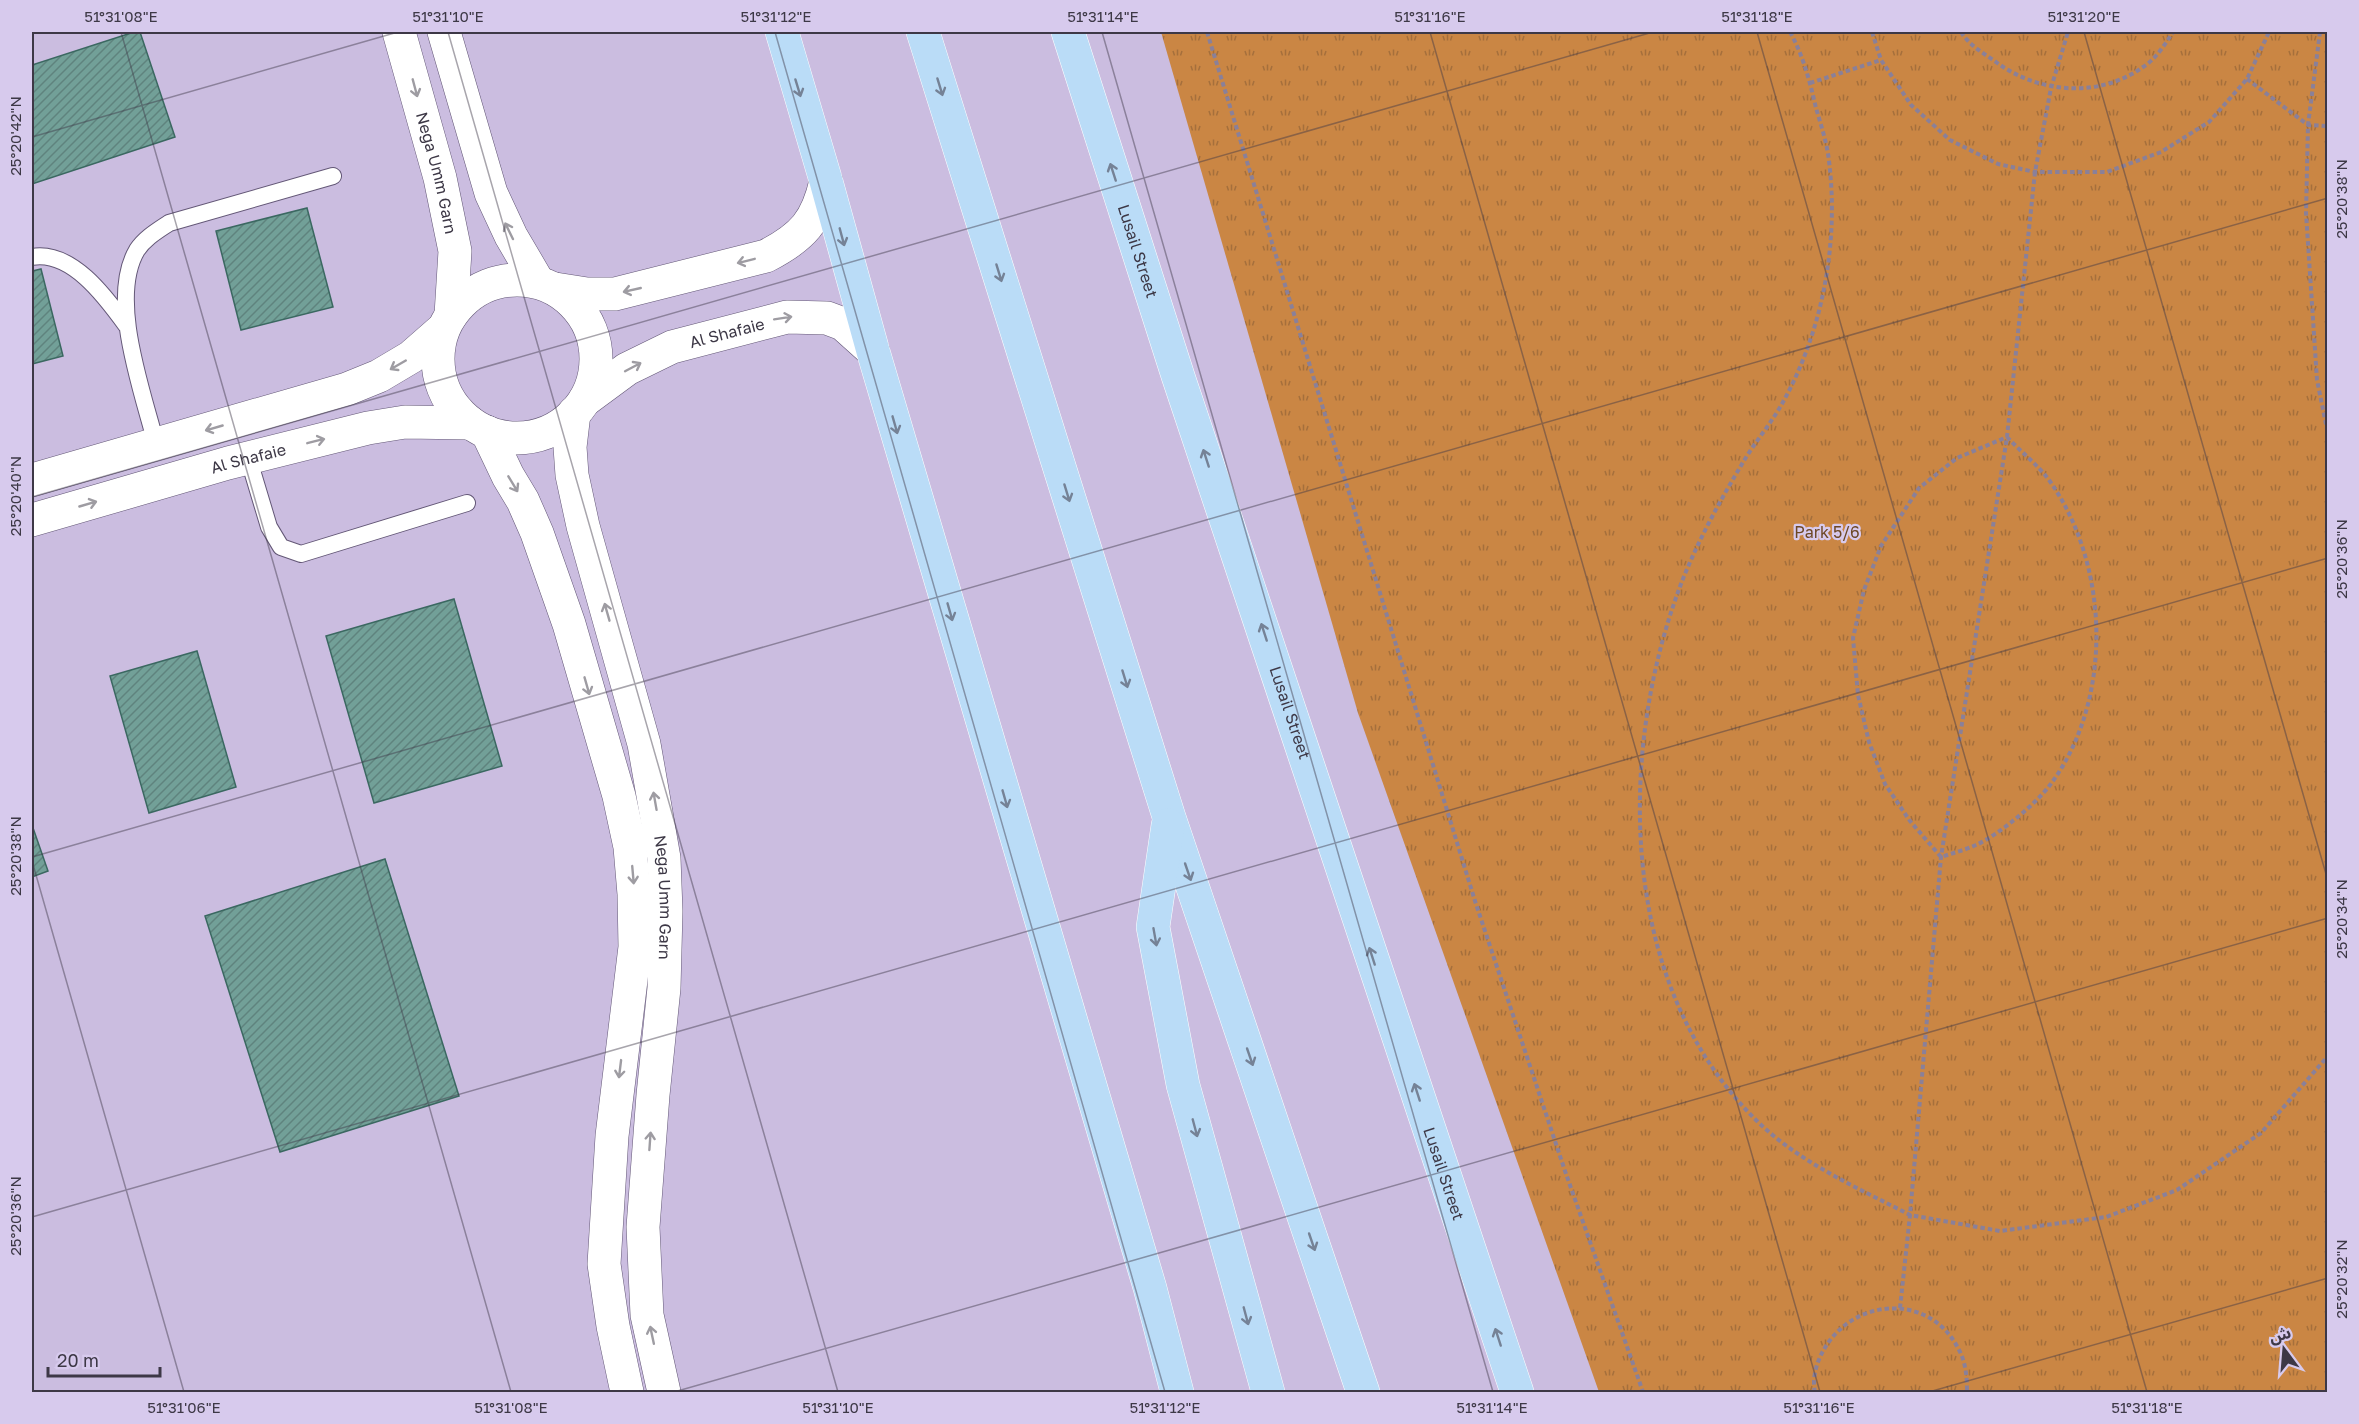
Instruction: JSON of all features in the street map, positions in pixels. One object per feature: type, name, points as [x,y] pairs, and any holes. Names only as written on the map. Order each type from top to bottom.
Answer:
[{"type":"highway","points":[[782,32],[873,351],[1150,1288],[1177,1392]]},
{"type":"highway","points":[[923,32],[1169,817],[1363,1392]]},
{"type":"highway","name":"Lusail Street","points":[[1068,32],[1178,376],[1517,1392]]},
{"type":"highway","points":[[1169,817],[1153,927],[1183,1085],[1268,1392]]},
{"type":"street","name":"Nega Umm Garn","points":[[399,32],[440,178],[455,251],[447,322]]},
{"type":"street","points":[[444,32],[491,193],[511,236],[546,286],[572,302],[585,319],[594,338],[597,359],[593,381],[579,406],[555,428],[534,436],[510,437],[479,427],[455,408],[444,391],[438,370],[438,349],[447,322]]},
{"type":"street","points":[[32,480],[347,389],[379,376],[411,357],[447,322],[468,297],[489,285],[514,280],[586,294],[615,294],[766,256],[787,245],[805,231],[822,198],[826,181]]},
{"type":"street","name":"Al Shafaie","points":[[579,406],[627,369],[672,347],[787,316],[827,318],[843,324],[873,351]]},
{"type":"street","name":"Nega Umm Garn","points":[[579,406],[570,447],[572,476],[583,526],[644,744],[664,858],[666,911],[664,988],[643,1227],[647,1315],[664,1392]]},
{"type":"street","name":"Al Shafaie","points":[[32,520],[248,458],[368,428],[405,422],[479,427]]},
{"type":"street","name":"Nega Umm Garn","points":[[479,427],[524,501],[570,624],[619,796],[630,847],[636,947],[612,1136],[604,1264],[613,1326],[627,1392]]},
{"type":"lane","points":[[156,444],[126,325],[129,271],[138,249],[147,238],[169,224],[333,176]]},
{"type":"lane","points":[[32,256],[54,257],[68,265],[99,290],[126,325]]},
{"type":"lane","points":[[248,458],[269,527],[281,547],[301,554],[467,504]]},
{"type":"path","points":[[1207,32],[1475,901],[1565,1171],[1643,1392]]},
{"type":"path","points":[[1790,32],[1810,83],[1829,157],[1833,206],[1830,262],[1809,346],[1783,403],[1742,464],[1679,590],[1658,655],[1645,726],[1639,830],[1647,897],[1663,970],[1687,1026],[1719,1076],[1756,1120],[1814,1165],[1910,1215],[2000,1231],[2106,1217],[2177,1190],[2261,1133],[2328,1056]]},
{"type":"path","points":[[1872,32],[1881,60],[1911,105],[1950,140],[1998,164],[2035,172],[2108,172],[2161,152],[2209,122],[2247,79],[2269,32]]},
{"type":"path","points":[[1961,32],[1966,40],[2014,75],[2051,88],[2090,87],[2118,81],[2144,67],[2173,32]]},
{"type":"path","points":[[1900,1308],[1941,857],[2007,437],[2035,172],[2051,88],[2068,32]]},
{"type":"path","points":[[2320,32],[2308,125],[2306,213],[2317,380],[2328,434]]},
{"type":"path","points":[[1810,83],[1881,60]]},
{"type":"path","points":[[2247,79],[2308,125],[2328,126]]},
{"type":"path","points":[[1941,857],[1910,821],[1885,784],[1869,742],[1858,695],[1853,638],[1864,590],[1881,546],[1919,488],[1957,458],[2007,437]]},
{"type":"path","points":[[1941,857],[1977,845],[2018,817],[2050,785],[2072,747],[2090,700],[2097,651],[2088,561],[2072,521],[2048,479],[2007,437]]},
{"type":"path","points":[[1815,1392],[1817,1361],[1829,1338],[1849,1320],[1873,1310],[1900,1308],[1923,1315],[1943,1328],[1958,1347],[1966,1370],[1967,1392]]},
{"type":"green space","name":"Park 5/6","points":[[1161,32],[2327,32],[2327,1392],[1599,1392],[1358,713]]},
{"type":"building","points":[[140,32],[175,137],[32,184],[32,65]]},
{"type":"building","points":[[307,208],[333,307],[241,330],[216,231]]},
{"type":"building","points":[[41,269],[63,356],[32,364],[32,271]]},
{"type":"building","points":[[454,599],[502,766],[374,803],[326,636]]},
{"type":"building","points":[[197,651],[236,787],[149,813],[110,676]]},
{"type":"building","points":[[32,825],[48,871],[32,877]]},
{"type":"building","points":[[385,859],[459,1096],[280,1152],[205,916]]}]
